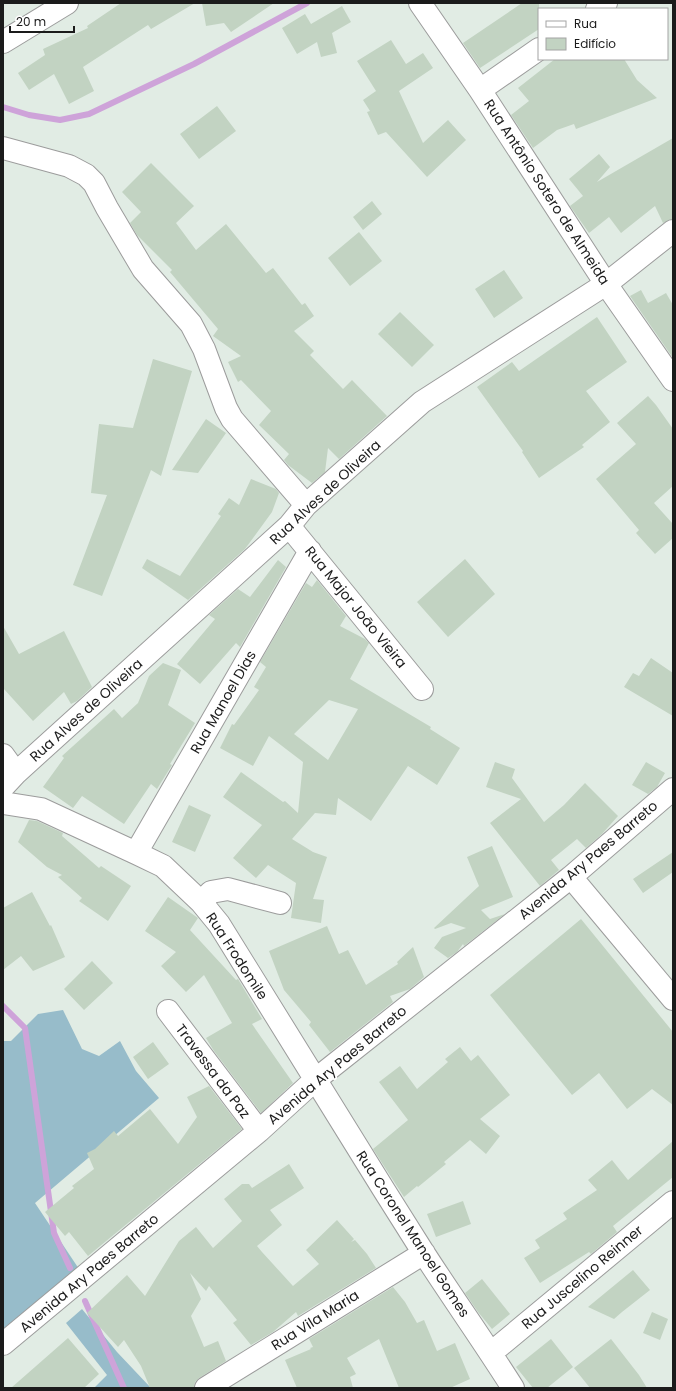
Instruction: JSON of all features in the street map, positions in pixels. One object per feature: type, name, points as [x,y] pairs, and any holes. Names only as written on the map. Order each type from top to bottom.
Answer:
[{"type":"street","points":[[3,42],[67,3]]},
{"type":"street","name":"Rua Antônio Sotero de Almeida","points":[[420,3],[480,90],[606,284],[673,380]]},
{"type":"street","points":[[480,90],[538,50]]},
{"type":"street","points":[[3,148],[69,166],[86,175],[94,183],[143,269],[191,324],[204,349],[226,408],[232,419],[306,505]]},
{"type":"street","name":"Rua Alves de Oliveira","points":[[9,780],[289,526],[306,505],[422,402],[606,284],[673,231]]},
{"type":"street","name":"Rua Major João Vieira","points":[[289,526],[422,688]]},
{"type":"street","name":"Rua Manoel Dias","points":[[136,852],[310,551]]},
{"type":"street","points":[[3,754],[9,780]]},
{"type":"street","name":"Avenida Ary Paes Barreto","points":[[3,1344],[259,1131],[315,1080],[571,878],[673,789]]},
{"type":"street","name":"Rua Frodomile","points":[[3,803],[41,809],[136,852],[163,866],[201,902],[219,924],[315,1080]]},
{"type":"street","points":[[571,878],[673,999]]},
{"type":"street","points":[[201,902],[211,892],[228,889],[280,903]]},
{"type":"street","name":"Travessa da Paz","points":[[168,1011],[259,1131]]},
{"type":"street","name":"Rua Coronel Manoel Gomes","points":[[315,1080],[424,1253],[513,1388]]},
{"type":"street","name":"Rua Juscelino Reinner","points":[[491,1353],[673,1202]]},
{"type":"street","name":"Rua Vila Maria","points":[[206,1388],[424,1253]]},
{"type":"shaded area","points":[[63,1010],[82,1049],[99,1056],[120,1041],[136,1071],[159,1098],[35,1203],[81,1272],[3,1336],[3,1041],[11,1041],[38,1014]]},
{"type":"shaded area","points":[[82,1309],[117,1352],[151,1388],[94,1388],[107,1375],[66,1323]]},
{"type":"building","points":[[121,3],[195,3],[151,29],[148,25],[83,67],[94,91],[69,104],[54,74],[29,90],[18,73],[45,55],[43,49],[88,28],[87,26]]},
{"type":"building","points":[[202,3],[274,3],[231,32],[224,23],[206,26]]},
{"type":"building","points":[[522,3],[539,3],[538,30],[480,68],[463,43]]},
{"type":"building","points":[[342,6],[351,22],[332,33],[337,53],[321,57],[317,42],[297,54],[282,28],[305,14],[311,24]]},
{"type":"building","points":[[391,40],[406,64],[423,53],[433,68],[399,91],[423,143],[448,120],[466,140],[427,177],[386,132],[378,135],[367,112],[370,111],[363,100],[376,91],[357,61]]},
{"type":"building","points":[[554,60],[625,60],[637,80],[657,98],[576,129],[574,124],[557,130],[533,148],[511,115],[529,101],[518,88]]},
{"type":"building","points":[[217,106],[236,131],[199,159],[180,134]]},
{"type":"building","points":[[673,138],[673,219],[663,223],[655,206],[621,233],[609,217],[589,233],[570,206],[583,196],[569,179],[599,154],[610,167],[597,182]]},
{"type":"building","points":[[151,163],[194,206],[176,223],[196,250],[226,224],[266,273],[273,268],[302,305],[305,303],[314,316],[294,331],[314,351],[310,355],[343,389],[352,380],[387,416],[339,459],[328,448],[325,472],[312,483],[288,465],[284,460],[289,454],[259,425],[271,411],[241,380],[238,382],[228,362],[241,356],[213,336],[218,329],[170,272],[172,270],[137,235],[130,223],[141,212],[122,192]]},
{"type":"building","points":[[372,201],[382,214],[363,230],[353,217]]},
{"type":"building","points":[[359,232],[382,261],[350,286],[328,258]]},
{"type":"building","points":[[504,270],[523,298],[494,318],[475,289]]},
{"type":"building","points":[[641,290],[648,303],[666,293],[673,305],[673,358],[630,296]]},
{"type":"building","points":[[400,312],[434,345],[412,367],[378,334]]},
{"type":"building","points":[[597,317],[627,362],[586,391],[610,422],[582,445],[584,447],[539,478],[522,452],[523,451],[477,387],[512,362],[519,371]]},
{"type":"building","points":[[153,359],[192,371],[161,476],[151,470],[102,596],[73,585],[107,495],[91,493],[99,424],[133,428]]},
{"type":"building","points":[[648,396],[673,429],[673,486],[654,503],[673,524],[673,538],[655,554],[636,533],[639,530],[596,479],[636,444],[617,423]]},
{"type":"building","points":[[206,419],[226,433],[198,473],[172,470]]},
{"type":"building","points":[[251,479],[276,489],[279,493],[272,512],[245,549],[188,600],[142,568],[147,559],[180,576],[221,516],[218,514],[229,498],[239,505]]},
{"type":"building","points":[[465,559],[495,594],[448,637],[417,602]]},
{"type":"building","points":[[278,560],[286,567],[240,647],[236,643],[200,684],[177,664],[215,619],[209,615],[238,589],[250,597]]},
{"type":"building","points":[[317,580],[346,616],[340,626],[365,639],[369,643],[350,679],[431,727],[430,729],[460,748],[437,785],[408,766],[371,821],[338,798],[336,815],[315,813],[292,839],[313,852],[327,857],[313,899],[324,900],[321,923],[291,918],[296,883],[268,865],[256,878],[233,858],[262,825],[223,797],[241,772],[283,802],[285,801],[298,813],[303,762],[269,736],[253,766],[220,748],[232,724],[234,725],[259,690],[254,687],[266,667],[260,662],[306,583],[312,587]],"holes":[[[329,700],[358,709],[328,760],[294,734]]]},
{"type":"building","points":[[3,626],[19,654],[64,631],[92,687],[77,701],[71,704],[64,692],[33,721],[3,688]]},
{"type":"building","points":[[651,658],[673,673],[673,716],[624,687],[633,673],[639,676]]},
{"type":"building","points":[[163,663],[181,670],[168,705],[195,723],[170,764],[172,765],[157,789],[151,784],[124,824],[82,796],[73,808],[43,787],[64,758],[62,756],[114,709],[122,718],[138,703],[149,676]]},
{"type":"building","points":[[495,762],[515,769],[512,778],[544,822],[564,805],[585,783],[618,816],[602,834],[586,848],[577,839],[551,860],[559,870],[540,886],[490,823],[521,799],[486,787]]},
{"type":"building","points":[[646,762],[665,773],[657,787],[648,794],[632,785]]},
{"type":"building","points":[[189,805],[211,815],[195,852],[172,842]]},
{"type":"building","points":[[29,820],[37,821],[63,833],[62,836],[99,868],[101,866],[131,886],[108,921],[79,901],[82,898],[58,877],[62,875],[47,867],[18,842]]},
{"type":"building","points":[[492,846],[513,897],[481,910],[490,919],[505,914],[464,946],[463,944],[457,952],[448,958],[434,948],[442,937],[466,928],[451,923],[435,929],[434,928],[479,886],[467,857]]},
{"type":"building","points":[[673,852],[673,872],[643,893],[633,879]]},
{"type":"building","points":[[32,892],[50,926],[51,925],[65,957],[33,971],[21,956],[3,970],[3,908]]},
{"type":"building","points":[[168,897],[198,918],[190,930],[236,980],[238,979],[262,1019],[252,1024],[293,1083],[261,1113],[214,1051],[206,1038],[232,1023],[204,975],[186,992],[161,966],[176,952],[145,931]]},
{"type":"building","points":[[581,919],[673,1032],[673,1105],[652,1089],[627,1109],[599,1073],[572,1095],[490,995]]},
{"type":"building","points":[[327,926],[339,954],[348,950],[366,985],[398,964],[397,962],[413,947],[424,977],[410,989],[390,996],[393,1002],[330,1052],[309,1025],[311,1022],[284,990],[269,951]]},
{"type":"building","points":[[92,961],[113,983],[84,1010],[64,989]]},
{"type":"building","points":[[153,1042],[169,1064],[148,1079],[133,1057]]},
{"type":"building","points":[[460,1047],[471,1061],[478,1055],[510,1095],[480,1119],[500,1136],[486,1154],[470,1140],[444,1162],[446,1164],[404,1197],[373,1149],[408,1120],[379,1082],[400,1066],[417,1089],[448,1062],[445,1059]]},
{"type":"building","points":[[209,1086],[242,1129],[88,1256],[69,1232],[65,1236],[45,1212],[74,1188],[72,1186],[94,1169],[87,1153],[95,1149],[114,1131],[118,1136],[150,1109],[178,1144],[197,1117],[187,1097]]},
{"type":"building","points":[[673,1141],[673,1177],[613,1226],[617,1232],[591,1254],[589,1252],[540,1283],[524,1258],[540,1248],[535,1240],[567,1219],[563,1213],[597,1190],[588,1180],[612,1160],[628,1180]]},
{"type":"building","points":[[289,1164],[304,1188],[270,1210],[282,1225],[257,1246],[262,1252],[293,1286],[319,1264],[306,1250],[337,1220],[354,1239],[351,1242],[355,1240],[376,1268],[298,1316],[296,1312],[273,1332],[251,1345],[233,1323],[237,1320],[209,1286],[206,1291],[190,1273],[201,1299],[191,1316],[204,1347],[218,1341],[226,1361],[199,1378],[195,1382],[194,1388],[150,1388],[141,1366],[124,1340],[118,1347],[87,1313],[127,1275],[145,1296],[179,1241],[196,1227],[213,1248],[242,1221],[224,1199],[242,1184],[249,1184],[252,1188]]},
{"type":"building","points":[[463,1201],[471,1224],[436,1237],[427,1214]]},
{"type":"building","points":[[633,1270],[650,1290],[614,1319],[588,1307]]},
{"type":"building","points":[[482,1279],[510,1314],[492,1329],[465,1293]]},
{"type":"building","points":[[393,1287],[405,1302],[417,1323],[424,1320],[437,1351],[455,1343],[470,1379],[450,1388],[399,1388],[379,1339],[347,1358],[356,1374],[350,1377],[353,1388],[297,1388],[285,1360],[311,1349],[310,1348],[313,1347],[309,1339]]},
{"type":"building","points":[[652,1312],[668,1319],[660,1340],[643,1333]]},
{"type":"building","points":[[68,1338],[99,1374],[84,1388],[11,1388]]},
{"type":"building","points":[[551,1339],[573,1367],[547,1388],[533,1388],[516,1367]]},
{"type":"building","points":[[611,1339],[639,1375],[647,1388],[590,1388],[574,1368]]},
{"type":"waterway","points":[[3,107],[29,115],[60,120],[89,114],[194,64],[307,3]]},
{"type":"waterway","points":[[3,1006],[25,1028],[54,1233],[70,1268]]},
{"type":"waterway","points":[[85,1301],[124,1388]]}]
